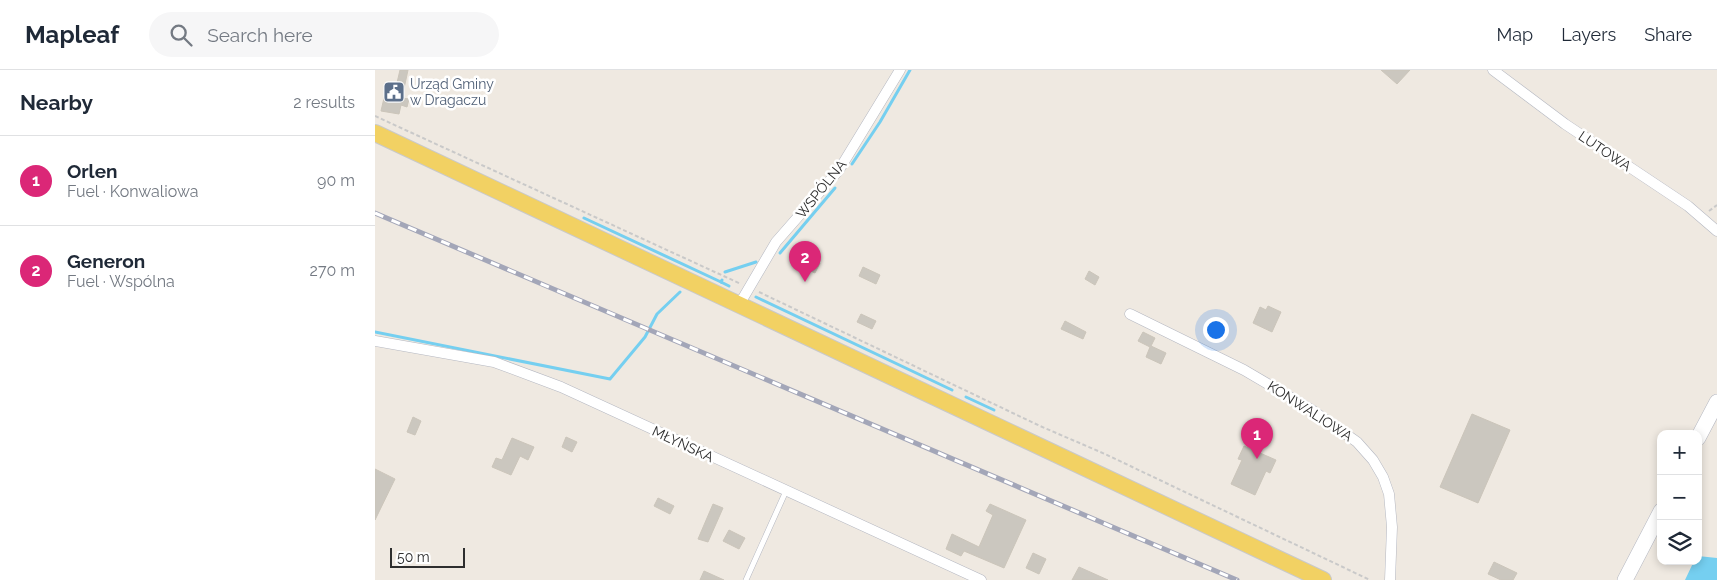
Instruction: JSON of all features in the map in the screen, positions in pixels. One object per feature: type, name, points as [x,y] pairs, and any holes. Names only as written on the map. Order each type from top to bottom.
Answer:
[{"type":"main road","points":[[375,133],[1323,580]]},
{"type":"main road","points":[[1702,430],[1717,402]]},
{"type":"main road","points":[[1625,580],[1657,519]]},
{"type":"street","name":"WSPÓLNA","points":[[739,305],[776,242],[839,170],[900,70]]},
{"type":"street","name":"LUTOWA","points":[[1493,70],[1565,124],[1687,206],[1717,231]]},
{"type":"street","name":"KONWALIOWA","points":[[1130,314],[1244,370],[1312,410],[1357,442],[1373,460],[1383,477],[1389,494],[1392,527],[1390,580]]},
{"type":"street","name":"MŁYŃSKA","points":[[375,341],[493,362],[561,388],[981,580]]},
{"type":"lane","points":[[746,580],[786,491]]},
{"type":"path","points":[[375,116],[749,287],[1369,580]]},
{"type":"water","points":[[1702,556],[1717,558],[1717,580],[1685,580],[1692,565],[1702,565]]},
{"type":"building","name":"Urząd Gminy w Dragaczu","points":[[400,70],[408,70],[402,98],[409,99],[407,107],[401,105],[399,114],[381,111],[387,85],[396,87]]},
{"type":"building","points":[[1381,70],[1410,70],[1397,84]]},
{"type":"building","points":[[803,254],[820,263],[815,273],[798,265]]},
{"type":"building","points":[[863,267],[880,275],[876,284],[859,276]]},
{"type":"building","points":[[1089,271],[1099,277],[1095,285],[1085,279]]},
{"type":"building","points":[[1268,306],[1281,312],[1272,332],[1253,323],[1260,307],[1266,310]]},
{"type":"building","points":[[861,314],[876,321],[872,329],[857,322]]},
{"type":"building","points":[[1065,321],[1086,332],[1083,339],[1061,329]]},
{"type":"building","points":[[1143,332],[1155,338],[1151,346],[1166,353],[1161,364],[1146,357],[1150,347],[1138,341]]},
{"type":"building","points":[[1472,414],[1510,430],[1478,503],[1440,487]]},
{"type":"building","points":[[413,417],[421,421],[415,435],[407,432]]},
{"type":"building","points":[[566,437],[577,442],[572,452],[562,447]]},
{"type":"building","points":[[512,438],[534,447],[528,460],[520,456],[511,475],[492,467],[496,458],[502,460]]},
{"type":"building","points":[[1244,446],[1276,460],[1270,473],[1266,471],[1255,495],[1231,484],[1242,460],[1238,459]]},
{"type":"building","points":[[375,469],[395,479],[375,520]]},
{"type":"building","points":[[658,498],[674,506],[670,514],[654,506]]},
{"type":"building","points":[[713,504],[723,508],[708,542],[698,539]]},
{"type":"building","points":[[990,504],[1026,520],[1004,568],[964,551],[961,556],[946,549],[952,534],[979,547],[993,515],[986,511]]},
{"type":"building","points":[[729,530],[745,538],[739,549],[723,541]]},
{"type":"building","points":[[1033,553],[1046,559],[1039,574],[1026,568]]},
{"type":"building","points":[[1494,562],[1517,573],[1513,580],[1501,580],[1488,574]]},
{"type":"building","points":[[1079,567],[1108,580],[1072,580]]},
{"type":"building","points":[[704,571],[724,580],[700,580]]},
{"type":"waterway","points":[[852,164],[880,122],[910,70]]},
{"type":"waterway","points":[[780,253],[835,188]]},
{"type":"waterway","points":[[584,218],[721,282],[722,280]]},
{"type":"waterway","points":[[725,272],[756,262]]},
{"type":"waterway","points":[[721,282],[729,286]]},
{"type":"waterway","points":[[375,332],[610,379],[645,337],[657,314],[680,292]]},
{"type":"waterway","points":[[756,297],[952,390]]},
{"type":"waterway","points":[[966,397],[994,410]]},
{"type":"railway","points":[[375,213],[1237,580]]},
{"type":"place","name":"Urząd Gminy w Dragaczu","points":[[394,92]]},
{"type":"place","name":"Generon","points":[[805,282]]},
{"type":"place","name":"Orlen","points":[[1257,459]]}]
